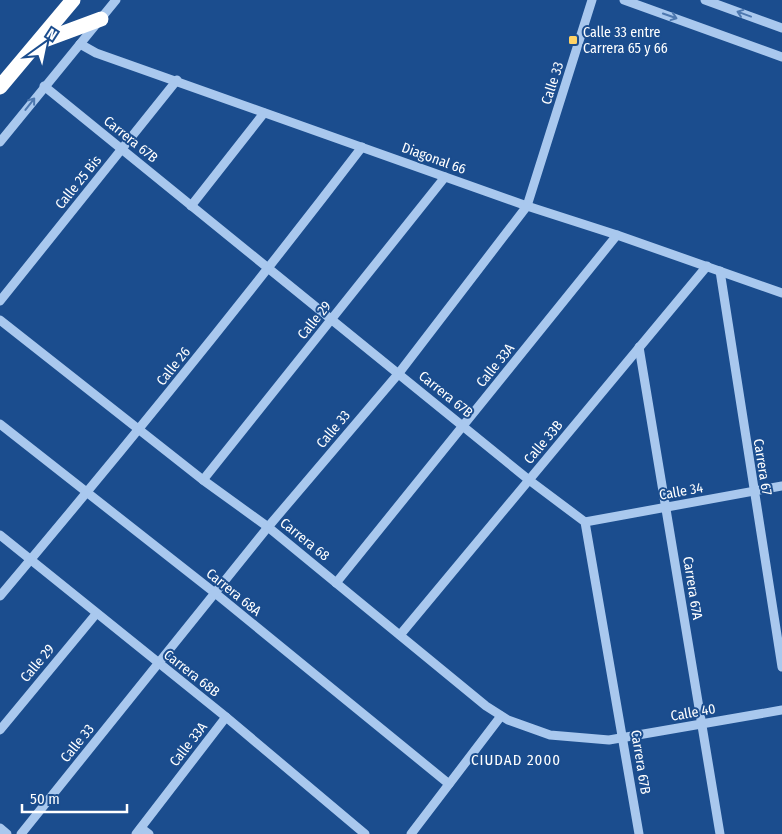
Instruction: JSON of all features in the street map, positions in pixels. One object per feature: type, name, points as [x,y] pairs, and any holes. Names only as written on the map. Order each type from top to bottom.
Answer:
[{"type":"highway","points":[[0,87],[73,0]]},
{"type":"highway","points":[[38,43],[101,19]]},
{"type":"street","points":[[0,142],[116,0]]},
{"type":"street","name":"Calle 33","points":[[21,834],[268,527],[398,373],[527,206],[592,0]]},
{"type":"street","points":[[624,0],[782,57]]},
{"type":"street","points":[[705,0],[782,28]]},
{"type":"street","name":"Diagonal 66","points":[[80,44],[96,53],[177,80],[527,206],[617,235],[782,293]]},
{"type":"street","name":"Calle 25 Bis","points":[[0,300],[177,80]]},
{"type":"street","name":"Carrera 67B","points":[[44,86],[529,480],[585,522],[639,834]]},
{"type":"street","points":[[191,206],[264,112]]},
{"type":"street","name":"Calle 26","points":[[0,596],[86,491],[141,429],[362,147]]},
{"type":"street","name":"Calle 29","points":[[203,480],[445,176]]},
{"type":"street","name":"Calle 33A","points":[[336,582],[617,235]]},
{"type":"street","name":"Calle 33B","points":[[400,635],[706,266]]},
{"type":"street","name":"Carrera 67","points":[[720,271],[753,492],[779,634],[782,666]]},
{"type":"street","name":"Carrera 68","points":[[0,320],[141,429],[203,480],[268,527],[486,706],[502,716],[550,735],[609,740]]},
{"type":"street","name":"Carrera 67A","points":[[639,348],[720,834]]},
{"type":"street","name":"Carrera 68A","points":[[0,424],[215,593],[449,784]]},
{"type":"street","name":"Calle 34","points":[[585,522],[782,486]]},
{"type":"street","name":"Carrera 68B","points":[[0,535],[366,834]]},
{"type":"street","name":"Calle 29","points":[[0,730],[96,614]]},
{"type":"street","name":"Calle 40","points":[[609,740],[782,710]]},
{"type":"street","points":[[411,834],[502,716]]},
{"type":"street","name":"Calle 33A","points":[[138,831],[226,718]]},
{"type":"street","points":[[0,828],[7,834]]},
{"type":"street","points":[[138,831],[149,834]]},
{"type":"place","name":"Calle 33 entre Carrera 65 y 66","points":[[573,40]]},
{"type":"district","name":"CIUDAD 2000","points":[[516,760]]}]
